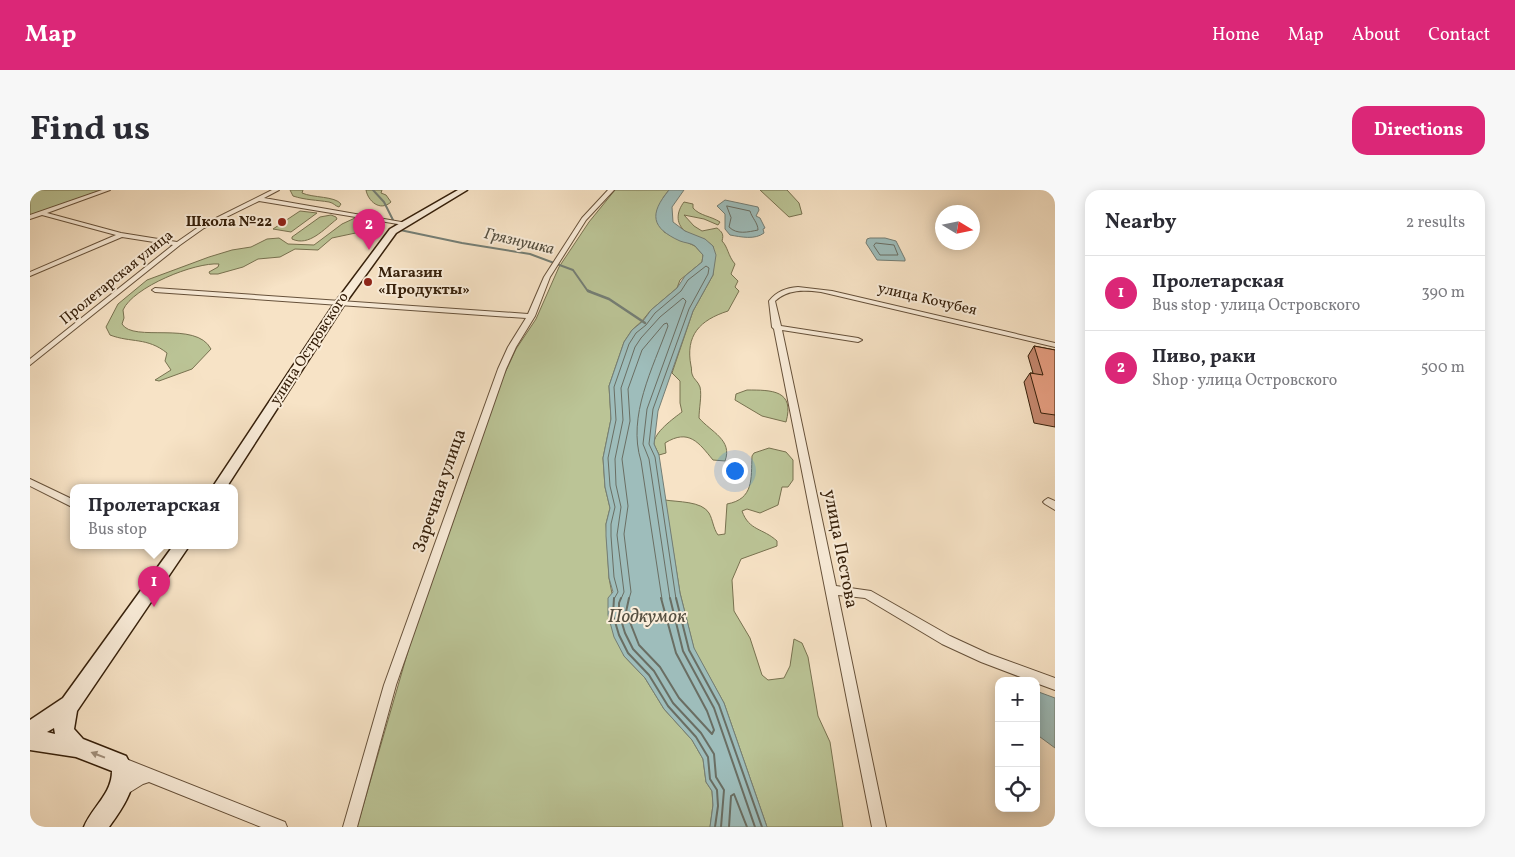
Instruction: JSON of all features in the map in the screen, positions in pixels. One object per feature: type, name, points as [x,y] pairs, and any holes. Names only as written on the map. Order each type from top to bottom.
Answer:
[{"type":"street","points":[[30,217],[107,190]]},
{"type":"street","name":"Пролетарская улица","points":[[30,363],[178,244],[202,228],[276,190]]},
{"type":"street","name":"улица Островского","points":[[222,484],[339,304],[399,225],[463,190]]},
{"type":"street","name":"Заречная улица","points":[[350,827],[390,685],[493,393],[512,347],[531,316],[547,277],[584,219],[611,190]]},
{"type":"street","points":[[259,199],[382,218]]},
{"type":"street","points":[[341,206],[399,225]]},
{"type":"street","points":[[42,213],[120,234],[178,244]]},
{"type":"street","points":[[30,274],[120,234]]},
{"type":"street","name":"улица Пестова","points":[[792,289],[781,292],[772,301],[776,327],[879,827]]},
{"type":"street","name":"улица Кочубея","points":[[792,289],[851,297],[1055,345]]},
{"type":"street","points":[[155,290],[531,316]]},
{"type":"street","points":[[776,327],[858,340]]},
{"type":"street","points":[[30,482],[70,502]]},
{"type":"street","points":[[30,731],[48,722],[70,704],[179,549]]},
{"type":"street","points":[[830,590],[867,594],[954,643],[986,658],[1055,684]]},
{"type":"street","points":[[70,704],[63,727],[65,736],[76,747]]},
{"type":"street","points":[[30,740],[76,747],[280,827]]},
{"type":"street","points":[[95,827],[116,796],[123,773],[119,763]]},
{"type":"street","points":[[116,796],[139,778],[149,775]]},
{"type":"green space","points":[[30,190],[102,190],[30,215]]},
{"type":"green space","points":[[290,190],[303,190],[302,193],[329,198],[341,204],[339,207],[329,202],[293,196]]},
{"type":"green space","points":[[366,190],[382,190],[381,193],[386,195],[391,202],[383,206],[375,204],[369,198]]},
{"type":"green space","points":[[615,190],[669,190],[663,198],[664,232],[695,246],[703,255],[702,262],[680,280],[677,288],[651,310],[632,330],[624,342],[609,386],[611,419],[603,458],[605,487],[610,508],[606,524],[609,578],[624,656],[645,678],[664,709],[692,740],[703,759],[706,782],[712,791],[713,805],[710,827],[357,827],[413,634],[498,388],[516,349],[536,319],[559,267],[589,222]]},
{"type":"green space","points":[[760,190],[787,190],[799,203],[802,214],[789,217]]},
{"type":"green space","points":[[684,202],[693,204],[693,208],[696,211],[720,222],[718,225],[704,219],[684,215],[694,226],[702,231],[717,228],[721,232],[723,235],[722,241],[735,264],[731,274],[738,281],[735,287],[739,291],[728,311],[702,324],[693,337],[690,346],[692,373],[701,391],[699,418],[723,442],[727,454],[725,461],[713,460],[698,443],[687,437],[673,439],[665,443],[666,453],[659,455],[654,444],[660,431],[682,412],[680,381],[672,373],[693,311],[713,275],[713,246],[688,233],[678,221],[680,209]]},
{"type":"green space","points":[[300,211],[317,213],[291,232],[273,229]]},
{"type":"green space","points":[[331,215],[337,219],[316,236],[304,241],[292,239],[292,237],[320,217]]},
{"type":"green space","points":[[355,218],[358,220],[357,223],[367,228],[365,231],[332,238],[318,250],[295,249],[280,257],[258,259],[243,267],[218,274],[210,274],[209,272],[218,267],[219,264],[195,267],[151,285],[129,301],[123,310],[124,318],[122,324],[128,329],[138,332],[179,333],[203,340],[211,349],[192,369],[159,381],[155,380],[171,370],[165,361],[167,353],[146,342],[110,335],[106,327],[118,304],[147,280],[209,257],[251,247],[267,239],[279,238],[288,244],[314,245],[342,224]]},
{"type":"green space","points":[[747,390],[765,390],[779,394],[784,398],[788,411],[786,422],[762,416],[735,400],[736,394]]},
{"type":"green space","points":[[769,448],[786,452],[793,460],[793,480],[788,487],[782,487],[778,505],[760,513],[747,509],[742,511],[752,526],[777,541],[777,546],[741,559],[732,580],[734,611],[750,638],[762,675],[768,680],[784,678],[790,666],[794,639],[802,643],[808,657],[818,716],[830,742],[843,827],[767,827],[724,703],[694,649],[680,593],[665,500],[701,506],[709,513],[718,535],[725,534],[727,504],[742,498],[747,493],[751,480],[752,456],[754,453]]},
{"type":"water","name":"Подкумок","points":[[669,190],[684,190],[672,207],[673,222],[685,231],[705,239],[713,246],[716,255],[713,275],[693,311],[658,411],[654,444],[659,455],[680,593],[694,648],[724,703],[767,827],[710,827],[713,805],[712,791],[706,782],[703,759],[692,740],[664,709],[645,678],[624,656],[614,637],[608,615],[608,598],[613,592],[609,578],[606,536],[606,524],[610,508],[605,487],[603,458],[611,419],[609,386],[624,342],[632,330],[643,321],[651,310],[677,288],[685,276],[702,262],[703,255],[695,246],[670,236],[663,231],[656,220],[658,206]]},
{"type":"water","points":[[725,200],[758,207],[759,210],[756,216],[760,218],[765,228],[763,229],[764,233],[752,237],[730,235],[725,229],[725,214],[717,206]]},
{"type":"water","points":[[885,238],[896,241],[905,261],[877,260],[866,243],[867,239]]},
{"type":"water","points":[[1040,692],[1055,698],[1055,748],[1040,737]]},
{"type":"building","points":[[1034,346],[1055,350],[1055,415],[1041,413],[1030,373],[1043,375]]},
{"type":"waterway","name":"Грязнушка","points":[[373,190],[384,202],[400,230],[462,243],[530,254],[573,270],[587,290],[591,292]]},
{"type":"waterway","name":"Грязнушка","points":[[588,291],[609,299],[645,323]]},
{"type":"place","name":"Школа №22","points":[[282,222]]},
{"type":"place","name":"Пиво, раки","points":[[369,250]]},
{"type":"place","name":"Магазин «Продукты»","points":[[368,282]]},
{"type":"place","name":"Пролетарская","points":[[154,607]]}]
